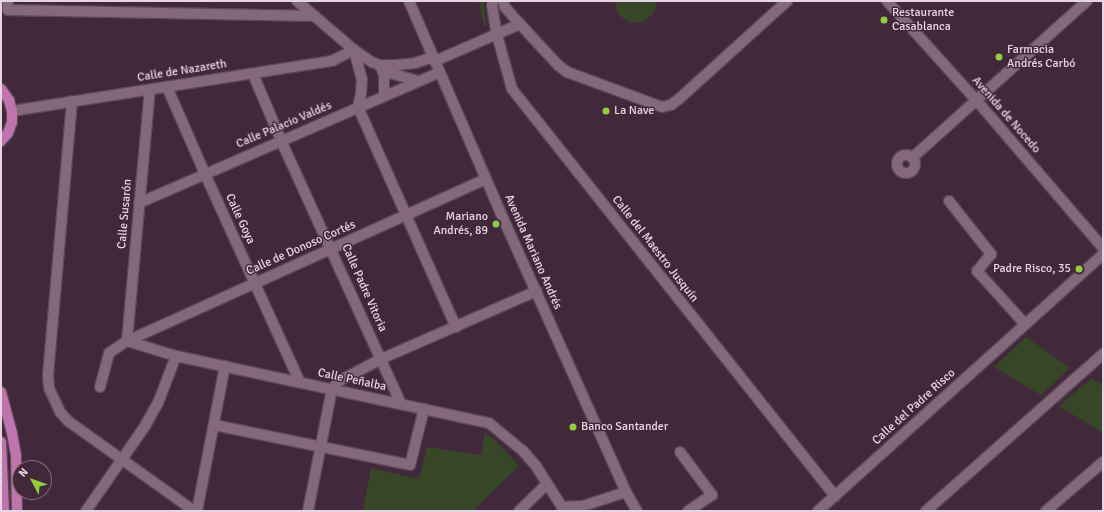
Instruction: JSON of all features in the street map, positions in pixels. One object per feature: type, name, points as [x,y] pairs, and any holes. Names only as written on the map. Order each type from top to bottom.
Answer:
[{"type":"main road","points":[[1,89],[9,100],[12,111],[12,122],[8,133],[1,141]]},
{"type":"main road","points":[[1,392],[12,432],[16,455],[16,511]]},
{"type":"main road","points":[[1,442],[4,511]]},
{"type":"street","points":[[297,1],[354,50],[390,73],[418,81]]},
{"type":"street","name":"Avenida Mariano Andrés","points":[[410,1],[536,292],[626,492],[637,511]]},
{"type":"street","name":"Calle del Maestro Jusquín","points":[[493,1],[492,6],[497,35],[512,89],[835,496]]},
{"type":"street","points":[[503,1],[505,7],[520,24],[558,65],[567,72],[662,107],[670,105],[679,98],[788,1]]},
{"type":"street","name":"Avenida de Nocedo","points":[[887,1],[977,101],[1103,248]]},
{"type":"street","points":[[912,158],[1087,1]]},
{"type":"street","points":[[8,6],[315,16]]},
{"type":"street","points":[[362,76],[379,65],[416,63],[434,59],[497,35],[520,24]]},
{"type":"street","points":[[354,50],[362,76],[362,94],[358,107],[405,216],[456,327]]},
{"type":"street","name":"Calle de Nazareth","points":[[12,111],[332,61],[354,50]]},
{"type":"street","points":[[379,65],[384,75],[384,96]]},
{"type":"street","name":"Calle Palacio Valdés","points":[[139,203],[440,72]]},
{"type":"street","name":"Calle Padre Vitoria","points":[[253,74],[281,140],[401,404]]},
{"type":"street","name":"Calle Goya","points":[[167,87],[300,382]]},
{"type":"street","name":"Calle Susarón","points":[[127,341],[150,90]]},
{"type":"street","points":[[72,102],[50,359],[49,388],[60,412],[68,421],[195,511],[225,366]]},
{"type":"street","name":"Calle de Donoso Cortés","points":[[100,387],[109,353],[127,341],[486,179]]},
{"type":"street","points":[[950,201],[991,254],[977,271],[1025,324]]},
{"type":"street","name":"Calle del Padre Risco","points":[[819,511],[1103,254]]},
{"type":"street","points":[[308,511],[332,389],[345,376],[536,292]]},
{"type":"street","name":"Calle Peñalba","points":[[127,341],[176,356],[489,423],[523,451],[536,466],[563,509]]},
{"type":"street","points":[[926,511],[1103,354]]},
{"type":"street","points":[[86,511],[122,460],[158,402],[176,356]]},
{"type":"street","points":[[214,425],[410,465],[424,409]]},
{"type":"street","points":[[680,452],[712,496],[688,511]]},
{"type":"street","points":[[1046,511],[1103,462]]},
{"type":"street","points":[[519,511],[547,484]]},
{"type":"street","points":[[563,509],[583,506],[626,492]]},
{"type":"green space","points":[[479,1],[484,1],[486,25],[484,26]]},
{"type":"green space","points":[[615,1],[656,1],[656,7],[654,13],[643,22],[630,23],[619,15],[616,9]]},
{"type":"green space","points":[[1026,337],[1070,368],[1041,395],[994,367]]},
{"type":"green space","points":[[1092,378],[1103,385],[1103,433],[1059,406]]},
{"type":"green space","points":[[485,433],[494,439],[519,466],[473,511],[363,511],[371,468],[419,479],[427,447],[481,455]]},
{"type":"place","name":"Restaurante Casablanca","points":[[884,20]]},
{"type":"place","name":"Farmacia Andrés Carbó","points":[[999,57]]},
{"type":"place","name":"La Nave","points":[[606,111]]},
{"type":"place","name":"Mariano Andrés, 89","points":[[496,224]]},
{"type":"place","name":"Padre Risco, 35","points":[[1079,269]]},
{"type":"place","name":"Banco Santander","points":[[573,427]]}]
